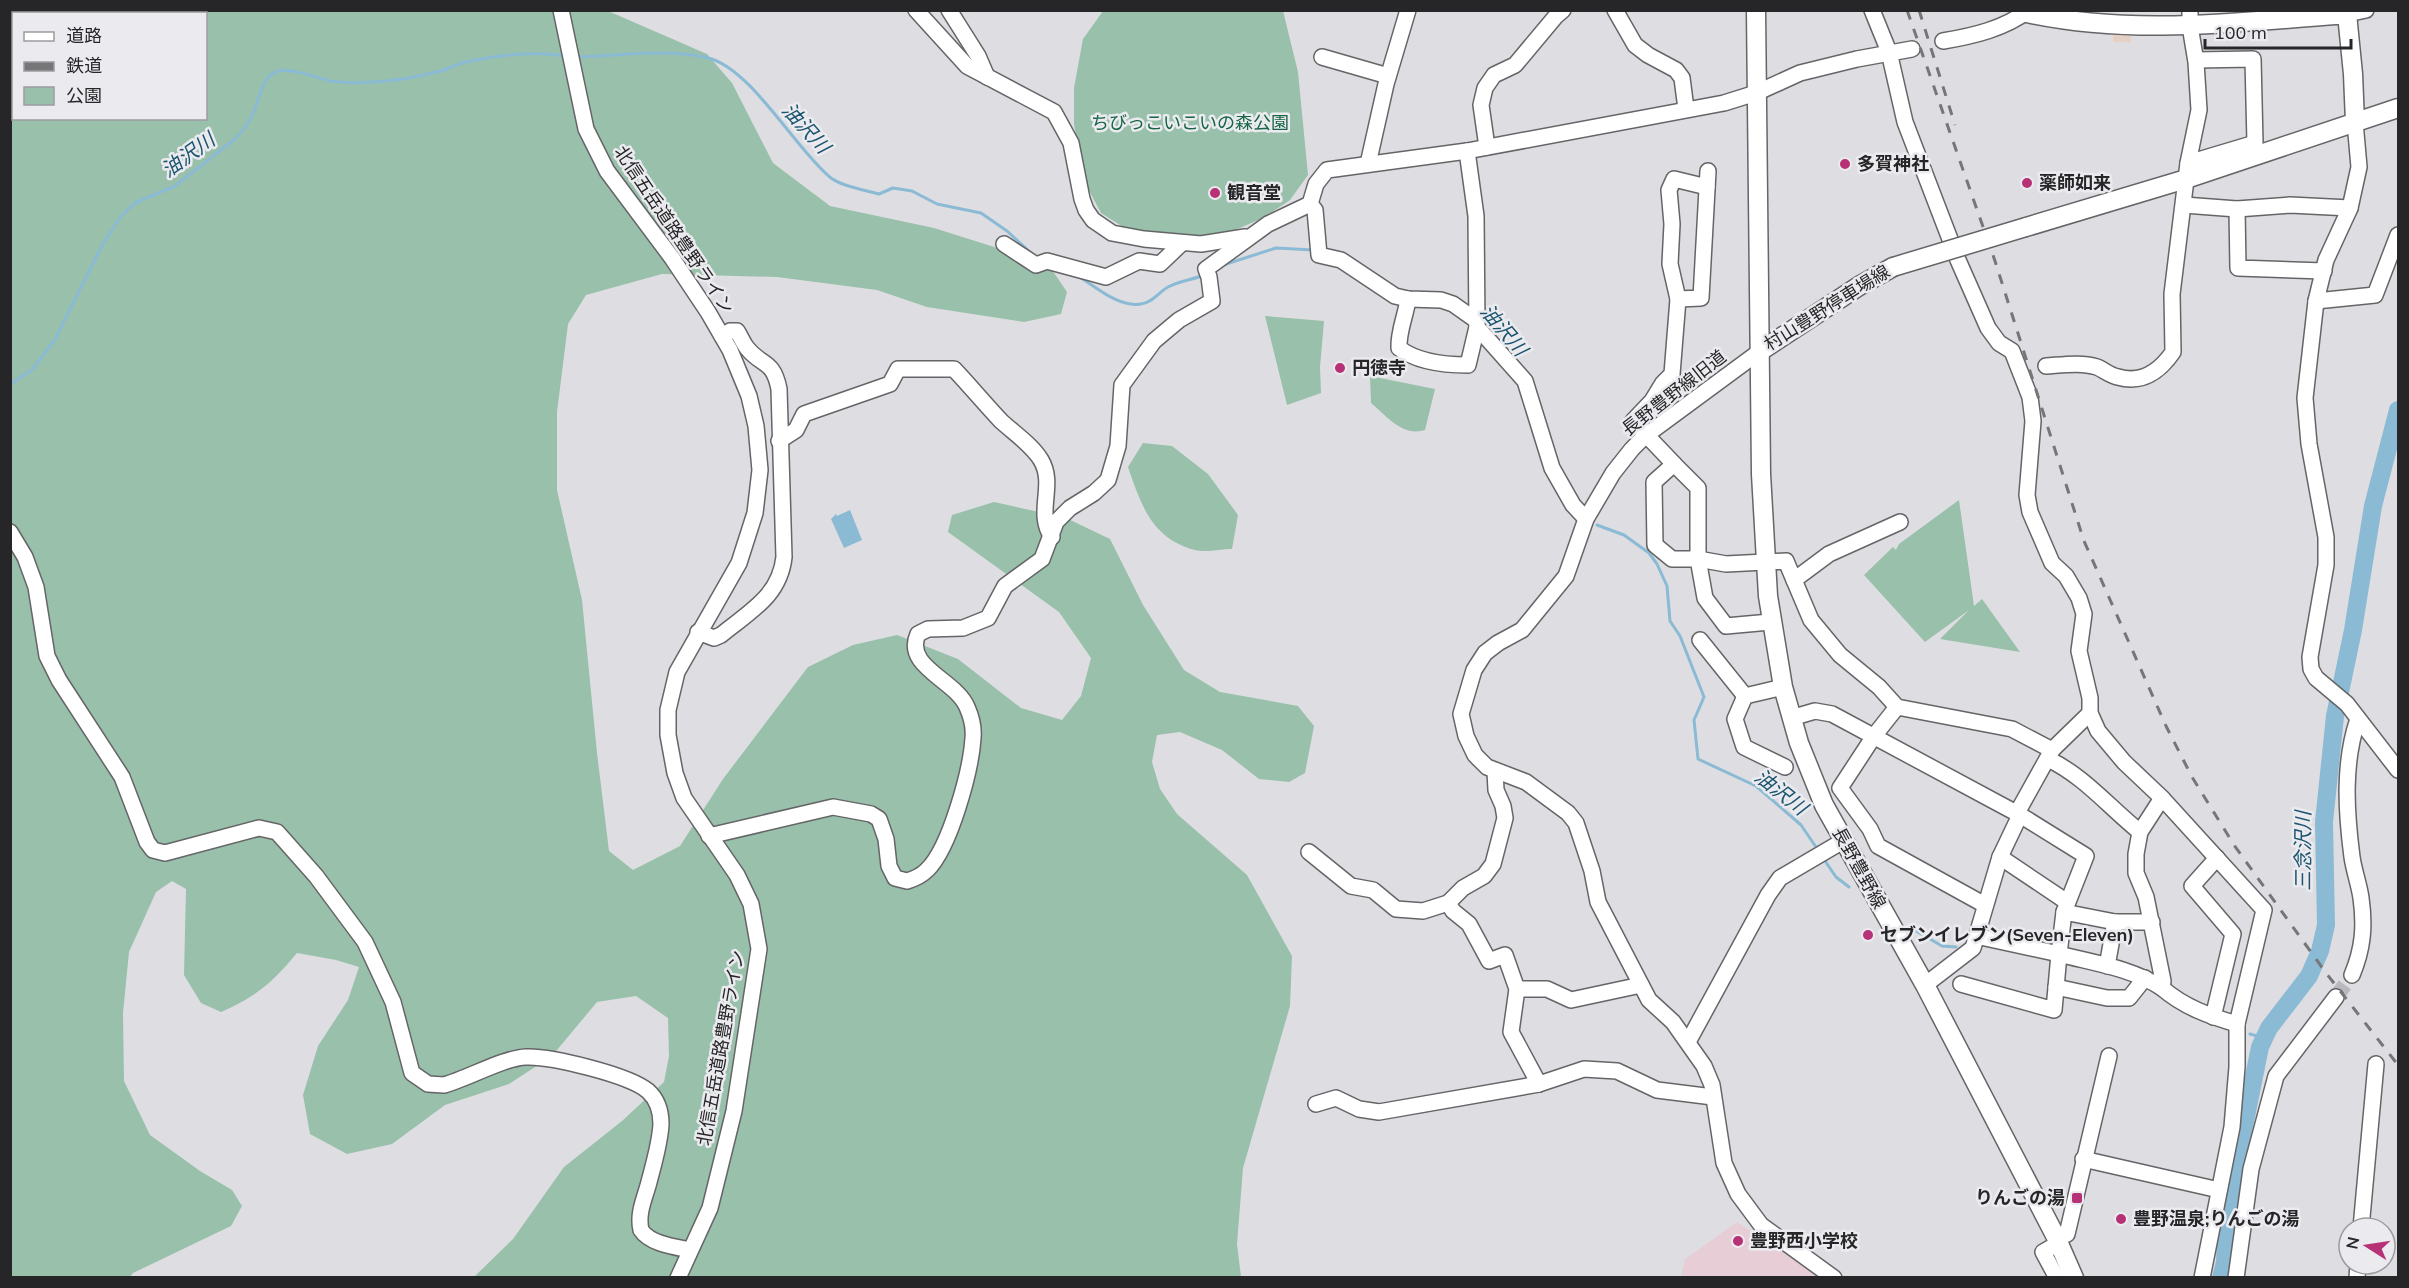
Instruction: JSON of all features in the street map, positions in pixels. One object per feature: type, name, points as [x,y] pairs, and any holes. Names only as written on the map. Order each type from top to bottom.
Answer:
[{"type":"main road","name":"村山豊野停車場線","points":[[1755,10],[1759,352]]},
{"type":"main road","points":[[2027,11],[2094,24],[2347,12],[2355,122]]},
{"type":"main road","name":"村山豊野停車場線","points":[[1759,352],[1859,286],[1893,267],[2026,227],[2187,171],[2398,108]]},
{"type":"main road","name":"長野豊野線","points":[[1759,352],[1765,564],[1770,622],[1791,718],[1837,845],[1924,985],[2058,1241],[2074,1278]]},
{"type":"street","name":"北信五岳道路豊野ライン","points":[[561,10],[586,129],[607,171],[672,258],[722,336],[749,396],[756,426],[760,470],[755,513],[739,563],[677,672],[668,710],[668,735],[675,773],[684,798],[737,875],[751,904],[759,949],[734,1111],[710,1208],[678,1278]]},
{"type":"street","points":[[916,10],[967,66],[1054,112],[1071,143],[1086,210],[1093,220],[1112,233],[1144,239],[1201,244],[1248,237]]},
{"type":"street","points":[[949,10],[978,56],[987,77]]},
{"type":"street","points":[[1368,164],[1388,76],[1408,10]]},
{"type":"street","points":[[1487,147],[1481,105],[1485,88],[1494,75],[1515,65],[1563,10]]},
{"type":"street","points":[[1615,10],[1635,45],[1648,56],[1676,70],[1682,78],[1686,109]]},
{"type":"street","points":[[1872,10],[1889,52],[1905,122],[1958,260],[1988,328],[1999,343],[2012,351],[2030,397],[2033,421],[2027,495],[2030,512],[2052,563],[2066,576],[2079,598],[2084,614],[2079,651],[2090,698],[2090,713],[2098,730],[2124,762],[2162,798],[2264,910],[2237,1024],[2237,1067],[2232,1127],[2202,1278]]},
{"type":"street","points":[[2347,12],[2366,10]]},
{"type":"street","points":[[1943,41],[1976,35],[2003,25],[2027,11]]},
{"type":"street","points":[[2046,366],[2078,364],[2096,367],[2117,377],[2139,379],[2154,373],[2173,352],[2172,294],[2187,171],[2199,110],[2196,60],[2190,18]]},
{"type":"street","points":[[709,836],[833,807],[871,814],[878,818],[886,838],[891,875],[897,879],[910,880],[927,870],[937,857],[948,835],[961,796],[974,738],[967,705],[952,687],[918,658],[914,647],[916,639],[923,630],[957,629],[988,618],[1005,586],[1042,559],[1056,522],[1070,508],[1094,493],[1108,480],[1118,446],[1122,385],[1154,341],[1179,320],[1212,301],[1207,273],[1248,237],[1268,224],[1310,204],[1316,184],[1328,171],[1467,151],[1724,103],[1756,93],[1800,73],[1889,52],[1912,49]]},
{"type":"street","points":[[1322,57],[1388,76]]},
{"type":"street","points":[[2187,171],[2255,142],[2253,59],[2196,60]]},
{"type":"street","points":[[2355,122],[2359,167],[2350,208],[2326,260],[2316,301],[2305,398],[2309,444],[2326,537],[2326,565],[2310,657],[2311,669],[2316,678],[2347,704],[2398,770]]},
{"type":"street","points":[[1408,300],[1398,342],[1399,348],[1406,354],[1420,359],[1468,365],[1477,322],[1476,216],[1467,151]]},
{"type":"street","points":[[1678,299],[1701,298],[1708,171]]},
{"type":"street","points":[[1707,187],[1674,179],[1669,190],[1672,224],[1670,264],[1678,299],[1672,374],[1663,383],[1652,401],[1633,421],[1698,488],[1698,559],[1705,598],[1726,626],[1770,622]]},
{"type":"street","points":[[1310,204],[1315,210],[1318,252],[1341,260],[1395,296],[1408,300],[1447,302],[1477,322],[1525,381],[1552,468],[1573,505],[1586,519]]},
{"type":"street","points":[[2184,205],[2238,208],[2290,205],[2350,208]]},
{"type":"street","points":[[2238,208],[2238,268],[2324,271]]},
{"type":"street","points":[[2316,301],[2375,295],[2398,235]]},
{"type":"street","points":[[1004,244],[1042,263],[1106,277],[1139,261],[1160,264],[1182,243]]},
{"type":"street","points":[[698,632],[714,638],[721,635],[768,596],[782,574],[784,525],[779,441],[779,389],[776,375],[769,364],[747,348],[737,332],[730,331],[722,336]]},
{"type":"street","name":"長野豊野線旧道","points":[[1759,352],[1646,436],[1632,449],[1613,474],[1586,519],[1566,576],[1522,630],[1485,653],[1474,670],[1461,714],[1466,736],[1475,754],[1487,767],[1526,782],[1568,813],[1576,823],[1592,871],[1598,902],[1641,985],[1649,1000],[1673,1022],[1704,1066],[1712,1085],[1724,1163],[1738,1194],[1761,1225],[1834,1278]]},
{"type":"street","points":[[779,441],[796,430],[804,414],[890,384],[898,369],[954,369],[1041,461],[1046,473],[1043,516],[1045,528],[1052,537]]},
{"type":"street","points":[[1674,464],[1654,482],[1655,545],[1672,559],[1698,559],[1726,564],[1765,564],[1786,561],[1811,620],[1840,655],[1879,687],[1897,707],[2012,729],[2050,754],[2140,832]]},
{"type":"street","points":[[1794,580],[1829,554],[1900,522]]},
{"type":"street","points":[[10,532],[25,557],[36,587],[47,656],[59,680],[122,777],[147,842],[153,850],[165,853],[260,828],[277,832],[316,876],[365,942],[393,1002],[412,1073],[423,1081],[433,1085],[444,1085],[526,1057],[555,1060],[610,1074],[642,1088],[659,1106],[661,1124],[641,1207],[641,1230],[646,1236],[662,1243],[690,1250]]},
{"type":"street","points":[[1700,640],[1745,696]]},
{"type":"street","points":[[1745,696],[1783,687]]},
{"type":"street","points":[[1745,696],[1735,719],[1744,747],[1785,767]]},
{"type":"street","points":[[1897,707],[1874,736],[1840,788],[1870,829],[1878,846],[1985,905]]},
{"type":"street","points":[[1791,718],[1815,711],[1832,714],[2018,814],[2086,856],[2066,907],[2054,1010],[1961,984]]},
{"type":"street","points":[[1924,985],[1973,948],[2000,857],[2018,814],[2050,754],[2090,713]]},
{"type":"street","points":[[2352,975],[2362,947],[2364,933],[2361,898],[2352,859],[2348,802],[2348,756],[2358,719]]},
{"type":"street","points":[[1309,852],[1351,886],[1373,890],[1396,909],[1423,911],[1448,903],[1463,888],[1484,876],[1492,864],[1505,818],[1496,790],[1495,771]]},
{"type":"street","points":[[2162,798],[2140,832],[2136,854],[2136,873],[2146,897],[2152,922],[2163,981],[2162,987]]},
{"type":"street","points":[[1688,1042],[1780,878],[1837,845]]},
{"type":"street","points":[[2000,857],[2066,907],[2115,922],[2152,922]]},
{"type":"street","points":[[2217,858],[2192,886],[2233,934],[2256,950]]},
{"type":"street","points":[[1448,903],[1453,911],[1469,924],[1489,961],[1505,955],[1517,989],[1511,1032],[1539,1084]]},
{"type":"street","points":[[2107,966],[2115,922]]},
{"type":"street","points":[[2213,1017],[2233,934]]},
{"type":"street","points":[[1976,936],[2107,966],[2162,987],[2172,997],[2198,1012],[2237,1024]]},
{"type":"street","points":[[2056,987],[2107,998],[2129,998],[2143,981]]},
{"type":"street","points":[[1517,989],[1547,989],[1571,1000],[1641,985]]},
{"type":"street","points":[[2236,1278],[2251,1169],[2276,1076],[2336,997]]},
{"type":"street","points":[[2057,1278],[2043,1252],[2067,1234],[2109,1056]]},
{"type":"street","points":[[2362,1216],[2376,1064]]},
{"type":"street","points":[[1316,1104],[1336,1098],[1359,1109],[1380,1112],[1539,1084],[1584,1069],[1617,1071],[1657,1090],[1713,1097]]},
{"type":"street","points":[[2084,1159],[2219,1190]]},
{"type":"shaded area","points":[[2113,33],[2131,33],[2131,42],[2113,42]]},
{"type":"shaded area","name":"豊野西小学校","points":[[1737,1222],[1820,1277],[1681,1277],[1685,1259]]},
{"type":"green space","points":[[10,11],[608,11],[707,54],[732,83],[773,163],[830,206],[934,228],[1048,264],[1067,292],[1061,314],[1024,322],[927,307],[877,290],[777,277],[662,274],[586,295],[568,324],[557,412],[557,490],[582,600],[609,851],[633,870],[680,846],[723,779],[808,667],[853,645],[897,635],[958,659],[1021,708],[1062,720],[1081,696],[1091,658],[1059,612],[948,532],[952,515],[994,502],[1066,518],[1110,539],[1143,605],[1184,670],[1220,692],[1298,706],[1314,726],[1305,773],[1289,782],[1259,779],[1222,750],[1180,732],[1157,735],[1152,762],[1160,789],[1177,814],[1247,875],[1292,956],[1290,1006],[1243,1168],[1237,1244],[1241,1277],[474,1277],[513,1239],[564,1167],[622,1121],[664,1082],[669,1056],[668,1018],[636,996],[597,1002],[552,1056],[509,1084],[445,1105],[392,1144],[347,1154],[310,1134],[303,1095],[318,1046],[348,1000],[359,967],[297,953],[263,988],[244,1001],[221,1012],[201,1003],[184,975],[186,889],[172,881],[156,892],[129,952],[123,1013],[124,1081],[150,1135],[200,1171],[232,1190],[242,1206],[231,1226],[133,1273],[130,1277],[11,1277]]},
{"type":"green space","name":"ちびっこいこいの森公園","points":[[1103,11],[1283,11],[1298,72],[1308,175],[1290,200],[1263,218],[1228,233],[1189,238],[1128,230],[1101,213],[1084,181],[1074,124],[1074,88],[1083,39]]},
{"type":"green space","points":[[1265,316],[1324,321],[1320,367],[1321,393],[1287,405]]},
{"type":"green space","points":[[1370,376],[1435,389],[1425,430],[1409,431],[1402,428],[1371,403]]},
{"type":"green space","points":[[1143,443],[1172,446],[1208,474],[1238,515],[1232,549],[1195,550],[1180,545],[1158,529],[1144,507],[1128,467]]},
{"type":"green space","points":[[1959,500],[1974,606],[1982,599],[2020,652],[1940,639],[1969,610],[1925,642],[1864,575],[1893,547],[1896,550],[1899,544]]},
{"type":"water","points":[[850,510],[862,540],[844,548],[831,519],[836,514],[837,516]]},
{"type":"waterway","points":[[1607,10],[1615,25]]},
{"type":"waterway","name":"油沢川","points":[[576,57],[676,53],[708,58],[724,65],[757,93],[817,165],[831,178],[848,186],[879,194],[893,188],[912,191],[937,204],[981,213],[1007,231],[1032,254]]},
{"type":"waterway","name":"油沢川","points":[[10,384],[32,370],[54,341],[103,244],[121,216],[135,203],[175,186],[235,139],[250,120],[264,83],[272,74],[289,70],[331,81],[389,81],[415,77],[466,62],[503,56],[528,54],[566,56]]},
{"type":"waterway","name":"油沢川","points":[[1220,266],[1276,248],[1313,250]]},
{"type":"waterway","name":"油沢川","points":[[1078,276],[1108,296],[1133,304],[1145,303],[1172,285],[1204,275]]},
{"type":"waterway","name":"三念沢川","points":[[2221,1278],[2225,1262],[2227,1211],[2260,1047],[2269,1028],[2309,976],[2320,951],[2326,925],[2324,822],[2335,716],[2353,630],[2373,506],[2398,410]]},
{"type":"waterway","name":"油沢川","points":[[1597,525],[1624,535],[1649,553],[1667,586],[1670,621],[1680,636],[1704,697],[1694,720],[1698,759],[1756,786],[1801,825],[1818,850]]},
{"type":"waterway","name":"油沢川","points":[[1823,858],[1836,877],[1849,887]]},
{"type":"waterway","name":"油沢川","points":[[1911,928],[1942,946],[1956,947]]},
{"type":"waterway","name":"油沢川","points":[[2250,1034],[2264,1038]]},
{"type":"tunnel","points":[[2336,997],[2352,975]]},
{"type":"railway","points":[[1907,10],[1995,261],[2084,541],[2166,726],[2192,777],[2234,845],[2326,973],[2398,1065]]},
{"type":"railway","points":[[1919,10],[1955,125]]},
{"type":"place","name":"多賀神社","points":[[1845,164]]},
{"type":"place","name":"薬師如来","points":[[2027,183]]},
{"type":"place","name":"観音堂","points":[[1215,193]]},
{"type":"place","name":"円徳寺","points":[[1340,368]]},
{"type":"place","name":"セブンイレブン(Seven-Eleven)","points":[[1868,935]]},
{"type":"place","name":"りんごの湯","points":[[2077,1198]]},
{"type":"place","name":"豊野温泉;りんごの湯","points":[[2121,1219]]},
{"type":"place","name":"豊野西小学校","points":[[1738,1241]]}]
